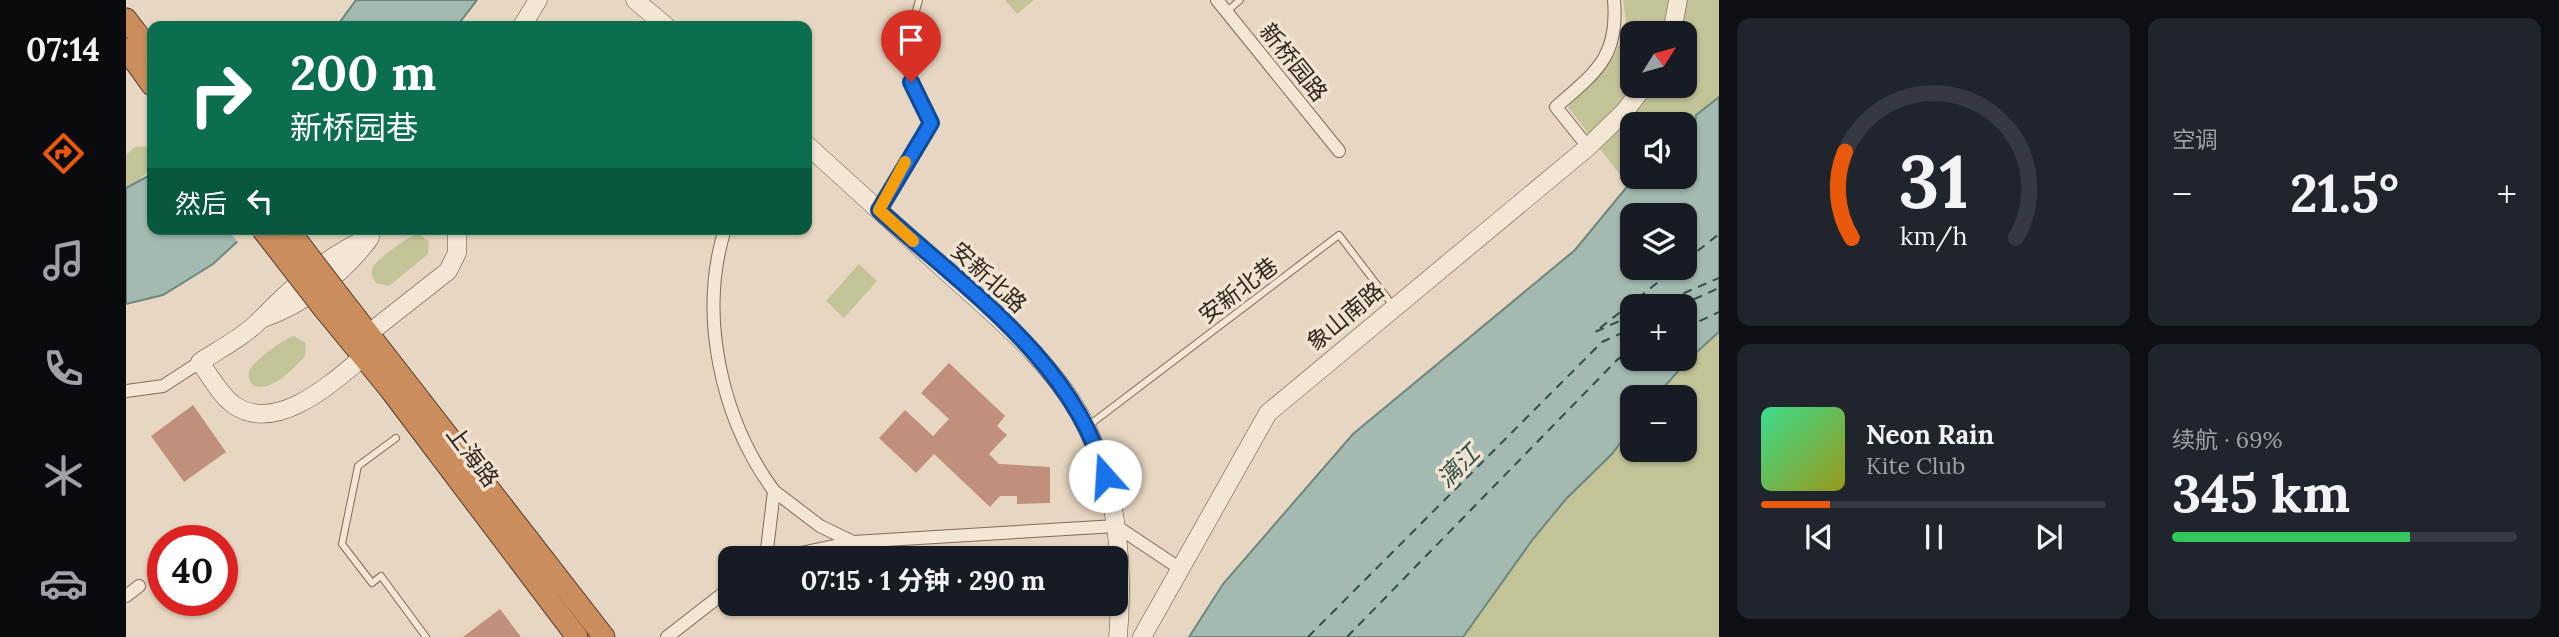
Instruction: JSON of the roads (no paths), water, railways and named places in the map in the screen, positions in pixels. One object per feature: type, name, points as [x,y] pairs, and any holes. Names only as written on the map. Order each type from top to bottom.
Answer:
[{"type":"highway","points":[[126,19],[147,46]]},
{"type":"highway","points":[[126,49],[147,78]]},
{"type":"highway","points":[[268,235],[332,303],[368,334],[395,383]]},
{"type":"highway","points":[[292,235],[332,303]]},
{"type":"highway","name":"上海路","points":[[332,303],[363,357],[395,383],[604,637]]},
{"type":"highway","name":"上海路","points":[[395,383],[578,637]]},
{"type":"street","points":[[525,21],[538,0]]},
{"type":"street","points":[[635,0],[660,21]]},
{"type":"street","name":"新桥园路","points":[[1217,0],[1339,151]]},
{"type":"street","points":[[1588,147],[1556,107],[1593,73],[1611,49],[1616,27],[1614,0]]},
{"type":"street","points":[[1674,21],[1678,0]]},
{"type":"street","name":"象山南路","points":[[1142,637],[1268,413],[1588,147],[1635,98]]},
{"type":"street","name":"安新北路","points":[[812,150],[1028,347],[1069,396],[1101,459],[1115,526],[1120,561],[1118,637]]},
{"type":"street","points":[[126,391],[163,386],[261,319],[279,298],[342,249],[370,235]]},
{"type":"street","points":[[368,334],[448,271],[457,253],[457,235]]},
{"type":"street","points":[[724,235],[713,304],[716,348],[742,437],[756,467],[774,491],[820,526],[853,542]]},
{"type":"street","points":[[200,362],[232,404],[248,413],[268,414],[302,401],[363,357]]},
{"type":"street","points":[[767,546],[774,491]]},
{"type":"street","points":[[834,546],[853,542],[1115,526],[1182,570]]},
{"type":"street","points":[[126,596],[139,586]]},
{"type":"street","points":[[667,637],[718,597]]},
{"type":"lane","points":[[879,210],[931,123],[902,62],[919,0]]},
{"type":"lane","points":[[1226,12],[1240,0]]},
{"type":"lane","name":"安新北巷","points":[[1087,427],[1339,235],[1394,307]]},
{"type":"lane","points":[[395,383],[400,419]]},
{"type":"lane","points":[[395,383],[429,397],[611,637]]},
{"type":"lane","points":[[396,438],[358,466],[342,544],[372,583],[381,576],[426,637]]},
{"type":"lane","points":[[457,494],[568,637]]},
{"type":"water","points":[[356,0],[477,0],[461,21],[341,21]]},
{"type":"water","name":"漓江","points":[[1719,97],[1719,332],[1697,352],[1697,294],[1620,294],[1620,371],[1678,371],[1666,385],[1620,385],[1620,443],[1566,499],[1533,539],[1463,637],[1189,637],[1223,584],[1353,434],[1575,250],[1625,189],[1697,189],[1697,114]]},
{"type":"water","points":[[147,177],[147,235],[244,235],[213,264],[163,295],[126,304],[126,188]]}]
